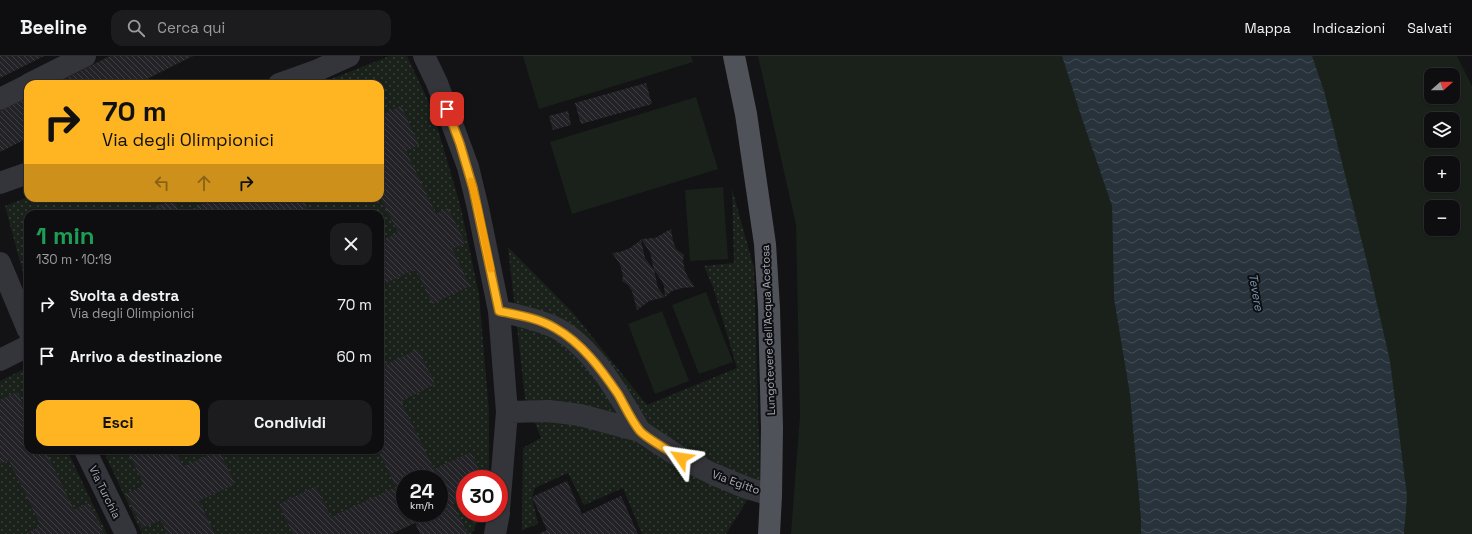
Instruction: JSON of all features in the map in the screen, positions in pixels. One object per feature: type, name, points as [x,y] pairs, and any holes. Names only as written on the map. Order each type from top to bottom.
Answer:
[{"type":"main road","name":"Lungotevere dell'Acqua Acetosa","points":[[734,56],[746,114],[764,244],[771,361],[771,495],[769,534]]},
{"type":"street","points":[[37,80],[85,56]]},
{"type":"street","points":[[286,80],[314,63],[348,56]]},
{"type":"street","points":[[424,56],[437,83],[468,167],[499,311],[507,412],[502,470]]},
{"type":"street","points":[[0,99],[24,87]]},
{"type":"street","points":[[0,183],[24,174]]},
{"type":"street","points":[[0,263],[24,320]]},
{"type":"street","name":"Via Egitto","points":[[499,311],[527,316],[554,327],[566,335],[601,369],[640,431]]},
{"type":"street","points":[[0,360],[24,348]]},
{"type":"street","name":"Via Egitto","points":[[507,412],[549,411],[580,415],[640,431],[681,458],[713,474],[747,488],[771,495]]},
{"type":"street","name":"Via Turchia","points":[[87,454],[126,534]]},
{"type":"street","points":[[495,534],[497,522]]},
{"type":"shaded area","points":[[390,56],[407,56],[432,109],[461,208],[479,295],[489,412],[489,470],[456,470],[456,522],[477,522],[472,534],[422,534],[416,522],[390,534],[142,534],[105,454],[384,454],[384,210],[24,210],[24,276],[5,206],[24,199],[24,202],[384,202],[384,80],[328,80]]},
{"type":"shaded area","points":[[523,56],[691,56],[693,62],[539,109]]},
{"type":"shaded area","points":[[758,56],[1062,56],[1112,206],[1114,299],[1130,395],[1141,534],[791,534],[800,415],[796,225]]},
{"type":"shaded area","points":[[1311,56],[1457,56],[1472,86],[1472,534],[1404,534],[1405,521]]},
{"type":"shaded area","points":[[696,97],[718,169],[572,214],[550,142]]},
{"type":"shaded area","points":[[723,187],[728,259],[690,261],[685,190]]},
{"type":"shaded area","points":[[732,189],[754,268],[760,480],[726,534],[642,534],[623,488],[584,505],[568,473],[535,488],[532,497],[538,524],[522,530],[523,448],[541,438],[525,398],[508,247],[574,314],[647,405],[737,368],[713,287],[704,266],[734,263]]},
{"type":"shaded area","points":[[706,292],[733,362],[699,374],[672,305]]},
{"type":"shaded area","points":[[662,311],[689,381],[655,394],[628,324]]},
{"type":"shaded area","points":[[24,369],[24,454],[69,454],[107,534],[0,534],[0,381]]},
{"type":"water","name":"Tevere","points":[[1062,56],[1312,56],[1324,91],[1371,278],[1390,361],[1407,496],[1404,534],[1141,534],[1130,395],[1114,299],[1112,206]]},
{"type":"building","points":[[0,56],[44,56],[0,78]]},
{"type":"building","points":[[110,56],[193,56],[145,80],[62,80]]},
{"type":"building","points":[[646,83],[652,104],[581,124],[575,103]]},
{"type":"building","points":[[24,99],[24,140],[0,152],[0,111]]},
{"type":"building","points":[[401,106],[419,145],[406,151],[436,214],[448,208],[465,243],[452,249],[470,286],[432,304],[416,269],[384,284],[384,239],[398,233],[383,202],[384,112],[385,114]]},
{"type":"building","points":[[568,111],[571,125],[553,130],[549,116]]},
{"type":"building","points":[[167,202],[174,202],[178,210],[150,210]]},
{"type":"building","points":[[207,202],[304,202],[308,210],[190,210]]},
{"type":"building","points":[[671,229],[676,249],[684,255],[683,261],[685,271],[695,287],[682,288],[672,291],[665,297],[662,281],[654,270],[650,252],[641,239],[655,238]]},
{"type":"building","points":[[641,240],[645,258],[654,270],[658,288],[665,297],[649,301],[637,310],[632,291],[628,285],[622,281],[623,276],[620,264],[612,253],[630,248]]},
{"type":"building","points":[[418,349],[435,384],[401,401],[434,469],[471,452],[479,470],[456,470],[456,503],[453,504],[456,510],[456,522],[462,522],[468,534],[420,534],[415,523],[391,534],[293,534],[279,504],[316,486],[331,517],[396,487],[380,454],[384,454],[384,363],[385,365]]},
{"type":"building","points":[[17,392],[24,407],[24,454],[47,454],[74,510],[89,503],[104,534],[25,534],[41,526],[9,460],[0,464],[0,400]]},
{"type":"building","points":[[129,454],[177,454],[183,467],[211,454],[221,454],[235,484],[199,501],[215,534],[167,534],[161,520],[142,528],[126,494],[144,485]]},
{"type":"building","points":[[567,481],[582,514],[621,496],[638,534],[539,534],[547,530],[532,497]]},
{"type":"slow traffic","points":[[471,181],[491,269]]},
{"type":"route","points":[[447,109],[468,167],[499,311],[527,316],[554,327],[566,335],[601,369],[640,431],[681,458]]}]
